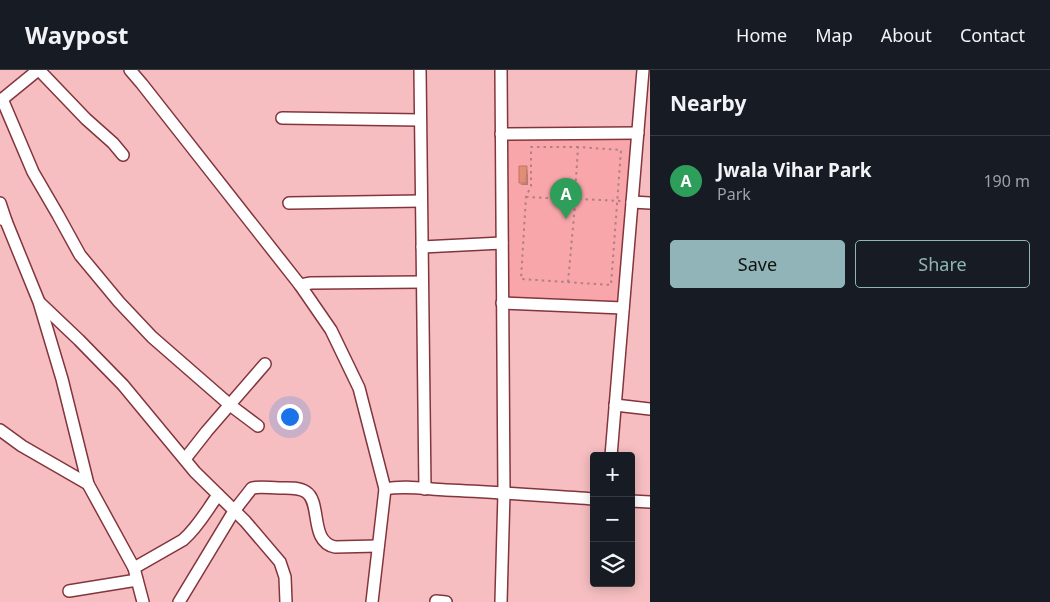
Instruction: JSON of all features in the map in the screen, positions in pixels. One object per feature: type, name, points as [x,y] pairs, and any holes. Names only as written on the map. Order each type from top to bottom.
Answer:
[{"type":"street","points":[[122,155],[113,143],[86,119],[38,70],[1,100],[33,172],[80,255],[118,302],[152,337],[230,406],[258,426]]},
{"type":"street","points":[[130,70],[304,284],[331,330],[359,388],[394,487],[378,546],[372,602]]},
{"type":"street","points":[[420,70],[425,489]]},
{"type":"street","points":[[501,70],[504,492],[501,602]]},
{"type":"street","points":[[611,452],[623,308],[626,201],[638,133],[643,70]]},
{"type":"street","points":[[282,118],[420,120]]},
{"type":"street","points":[[501,134],[638,133]]},
{"type":"street","points":[[289,203],[422,201]]},
{"type":"street","points":[[626,201],[650,203]]},
{"type":"street","points":[[0,203],[3,219],[39,302],[62,380],[88,484],[134,568],[143,602]]},
{"type":"street","points":[[422,247],[502,243]]},
{"type":"street","points":[[304,284],[422,282]]},
{"type":"street","points":[[39,302],[123,385],[195,472],[245,521],[280,562],[285,577],[286,602]]},
{"type":"street","points":[[502,303],[623,308]]},
{"type":"street","points":[[185,459],[265,364]]},
{"type":"street","points":[[615,405],[650,409]]},
{"type":"street","points":[[0,430],[22,446],[88,484]]},
{"type":"street","points":[[394,487],[504,492],[590,500]]},
{"type":"street","points":[[179,602],[234,511],[252,488],[297,489],[308,493],[312,499],[322,539],[329,546],[378,546]]},
{"type":"street","points":[[134,568],[190,534],[218,495]]},
{"type":"street","points":[[635,501],[650,502]]},
{"type":"street","points":[[69,591],[137,580]]},
{"type":"path","points":[[531,147],[578,147],[621,150],[611,285],[520,279],[526,197],[531,186],[531,147]]},
{"type":"path","points":[[578,147],[575,194],[579,199]]},
{"type":"path","points":[[526,197],[568,199],[575,194]]},
{"type":"path","points":[[568,199],[570,203],[575,205]]},
{"type":"path","points":[[579,199],[626,201]]},
{"type":"path","points":[[568,282],[575,205],[579,199]]},
{"type":"shaded area","points":[[638,133],[623,308],[502,303],[501,134]]},
{"type":"building","points":[[519,166],[527,166],[526,183],[519,183]]},
{"type":"place","name":"Jwala Vihar Park","points":[[566,219]]}]
